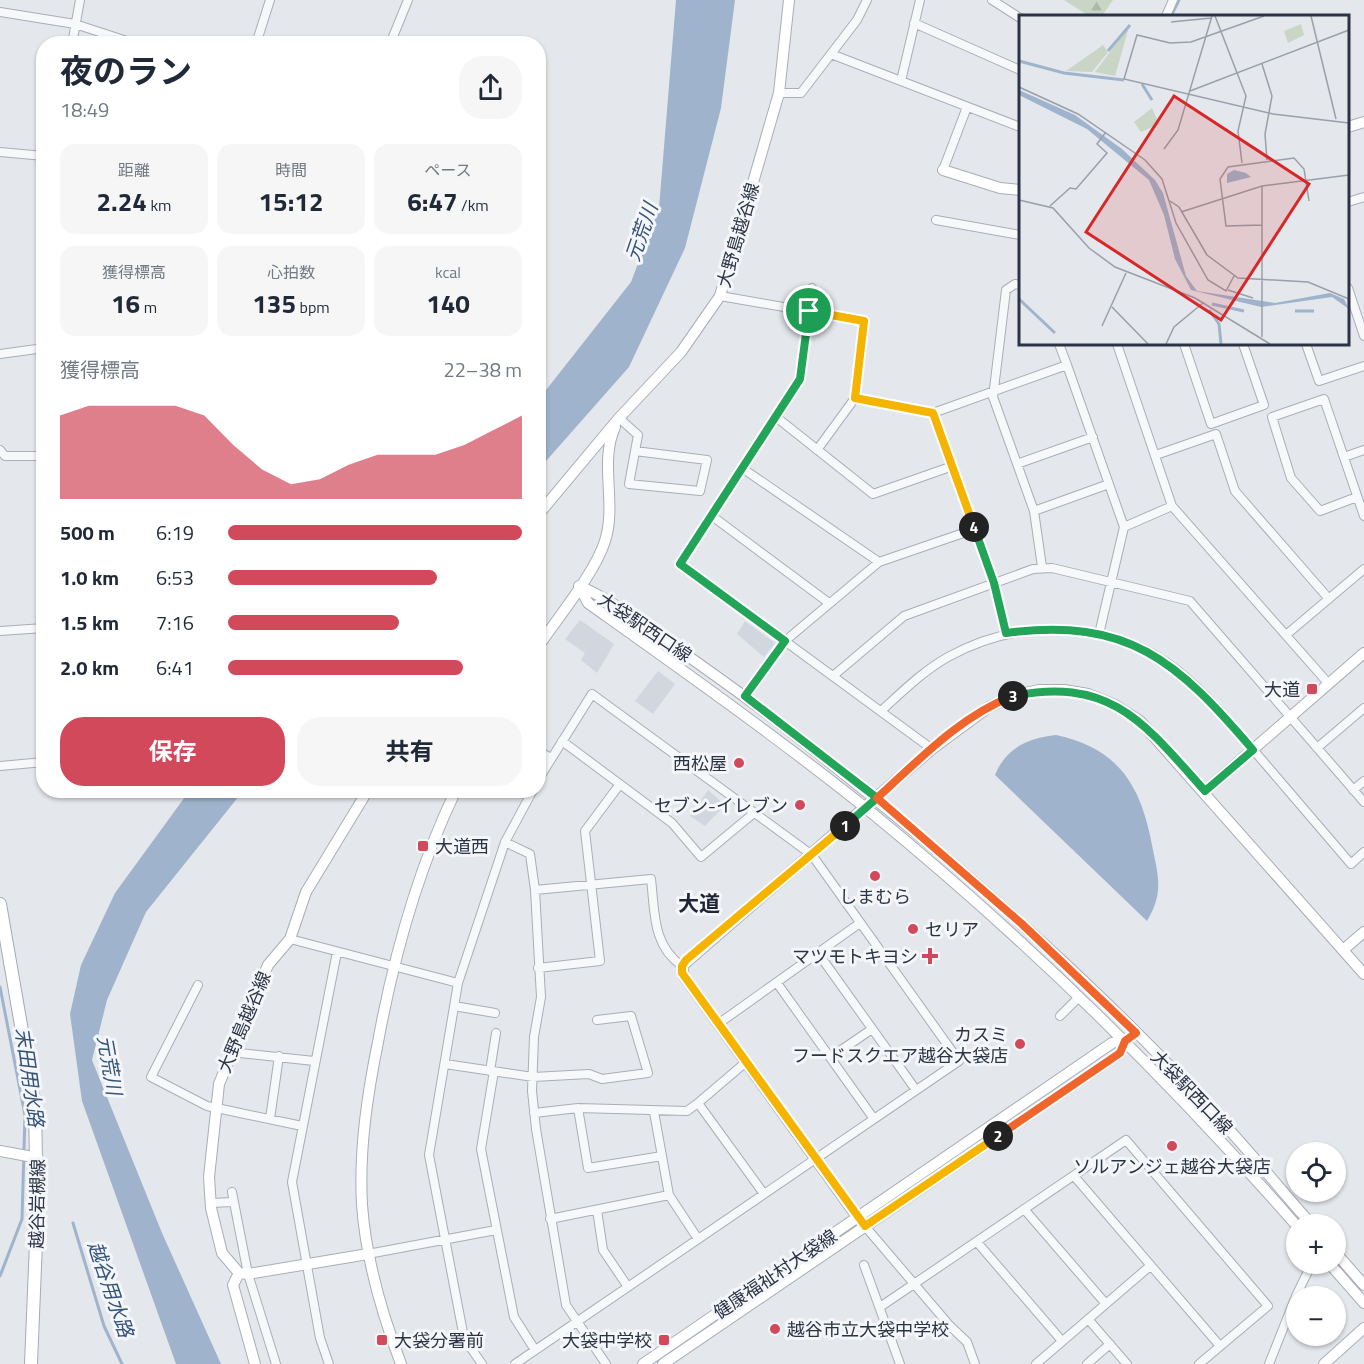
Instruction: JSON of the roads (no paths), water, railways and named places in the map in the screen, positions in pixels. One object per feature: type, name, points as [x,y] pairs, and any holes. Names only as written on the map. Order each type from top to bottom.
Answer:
[{"type":"main road","name":"越谷岩槻線","points":[[0,904],[33,1082],[29,1157],[31,1364]]},
{"type":"street","points":[[73,36],[80,0]]},
{"type":"street","points":[[259,36],[270,0]]},
{"type":"street","points":[[393,36],[408,0]]},
{"type":"street","name":"大野島越谷線","points":[[546,505],[619,418],[681,352],[720,296],[779,93],[789,0]]},
{"type":"street","points":[[779,93],[801,93],[857,21],[867,0]]},
{"type":"street","points":[[901,81],[920,0]]},
{"type":"street","points":[[992,0],[1019,17]]},
{"type":"street","points":[[1166,15],[1173,0]]},
{"type":"street","points":[[0,12],[75,24],[112,36]]},
{"type":"street","points":[[914,23],[1019,70]]},
{"type":"street","points":[[831,54],[1019,127]]},
{"type":"street","points":[[967,107],[943,170],[1000,188],[1019,190]]},
{"type":"street","points":[[1349,126],[1364,122]]},
{"type":"street","points":[[0,152],[36,155]]},
{"type":"street","points":[[1349,201],[1364,196]]},
{"type":"street","points":[[936,220],[1019,235]]},
{"type":"street","points":[[1019,285],[1015,284],[1006,290],[992,392],[1034,511],[1042,567]]},
{"type":"street","points":[[812,288],[800,379],[680,564],[932,748]]},
{"type":"street","points":[[1349,294],[1364,336]]},
{"type":"street","points":[[720,296],[864,321],[855,398],[817,450]]},
{"type":"street","points":[[1059,345],[1124,527],[1099,633]]},
{"type":"street","points":[[1117,345],[1172,506],[1328,683]]},
{"type":"street","points":[[1184,345],[1211,424],[1264,405],[1243,345]]},
{"type":"street","points":[[1306,345],[1319,381],[1364,366]]},
{"type":"street","points":[[0,354],[36,349]]},
{"type":"street","points":[[855,398],[933,413],[1067,365]]},
{"type":"street","points":[[1357,497],[1320,511],[1291,478],[1272,417],[1324,399],[1364,516]]},
{"type":"street","points":[[933,413],[950,467],[994,583],[1006,633]]},
{"type":"street","points":[[776,417],[873,494],[950,467]]},
{"type":"street","points":[[546,634],[579,586],[606,540],[610,516],[609,445],[619,418],[638,435],[635,451],[629,484],[700,491],[707,460],[635,451]]},
{"type":"street","points":[[1156,455],[1216,434],[1235,491],[1329,599]]},
{"type":"street","points":[[1017,464],[1093,437]]},
{"type":"street","points":[[0,450],[6,456],[36,456]]},
{"type":"street","points":[[1344,457],[1364,450]]},
{"type":"street","points":[[742,468],[879,562]]},
{"type":"street","points":[[1034,511],[1109,484]]},
{"type":"street","points":[[1124,527],[1172,506]]},
{"type":"street","points":[[712,516],[829,603]]},
{"type":"street","points":[[745,696],[785,641],[879,562],[975,529]]},
{"type":"street","points":[[833,676],[904,616],[994,583],[1042,567],[1113,581],[1190,601],[1364,802]]},
{"type":"street","points":[[1286,635],[1364,569]]},
{"type":"street","name":"大袋駅西口線","points":[[579,586],[601,595],[745,696],[877,798],[1022,924],[1136,1033],[1224,1123],[1302,1214]]},
{"type":"street","name":"大袋駅西口線","points":[[579,586],[588,603],[735,709],[865,808],[1079,997],[1125,1041],[1286,1214]]},
{"type":"street","points":[[881,711],[940,662],[964,648],[1006,633],[1062,628],[1099,633],[1134,645],[1180,672],[1212,702],[1351,864],[1364,852]]},
{"type":"street","points":[[0,631],[36,629]]},
{"type":"street","points":[[1205,791],[1364,652]]},
{"type":"street","points":[[682,966],[932,748],[989,707],[1012,696],[1039,690],[1088,694],[1115,705],[1140,721],[1205,791],[1364,974]]},
{"type":"street","points":[[515,1364],[959,1060],[812,855],[592,694],[546,766]]},
{"type":"street","points":[[1317,748],[1364,708]]},
{"type":"street","points":[[562,741],[672,824],[701,857],[754,813]]},
{"type":"street","points":[[546,755],[551,758]]},
{"type":"street","points":[[0,766],[36,763]]},
{"type":"street","points":[[1353,790],[1364,781]]},
{"type":"street","points":[[538,968],[600,961],[585,831],[620,784]]},
{"type":"street","name":"大野島越谷線","points":[[244,1273],[222,1253],[211,1203],[209,1177],[219,1084],[230,1052],[268,966],[290,939],[306,892],[363,798]]},
{"type":"street","points":[[401,1364],[368,1254],[362,1206],[363,1136],[392,967],[422,871],[453,798]]},
{"type":"street","points":[[482,1364],[464,1338],[429,1155],[458,983],[505,842],[529,798]]},
{"type":"street","points":[[505,842],[530,854],[535,890],[541,997],[534,1037],[534,1113],[566,1305],[606,1364]]},
{"type":"street","points":[[535,890],[651,879],[659,941],[672,960],[682,966],[684,976],[862,1222],[950,1326],[964,1338],[975,1364]]},
{"type":"street","points":[[718,1024],[860,923]]},
{"type":"street","points":[[1343,950],[1364,932]]},
{"type":"street","points":[[290,939],[458,983]]},
{"type":"street","points":[[330,1364],[320,1338],[292,1182],[337,952]]},
{"type":"street","points":[[818,953],[916,1090]]},
{"type":"street","points":[[777,983],[874,1119]]},
{"type":"street","points":[[198,986],[151,1077],[215,1108],[302,1126]]},
{"type":"street","points":[[1060,1016],[1079,997]]},
{"type":"street","points":[[454,1006],[495,1013]]},
{"type":"street","points":[[445,1064],[533,1077],[589,1074],[602,1079],[648,1073],[632,1016],[597,1020]]},
{"type":"street","points":[[831,1057],[872,1029]]},
{"type":"street","points":[[496,1033],[481,1149],[514,1317],[535,1350]]},
{"type":"street","name":"健康福祉村大袋線","points":[[643,1364],[1120,1053],[1125,1041],[1136,1033]]},
{"type":"street","points":[[230,1052],[314,1061]]},
{"type":"street","points":[[270,1119],[279,1056]]},
{"type":"street","points":[[534,1113],[578,1108],[654,1112],[687,1111],[746,1062]]},
{"type":"street","points":[[698,1103],[764,1194]]},
{"type":"street","points":[[578,1108],[588,1168],[662,1156]]},
{"type":"street","points":[[654,1112],[669,1195],[698,1239]]},
{"type":"street","points":[[880,1307],[1125,1140],[1268,1306],[1199,1364]]},
{"type":"street","points":[[0,1151],[29,1157]]},
{"type":"street","points":[[1074,1176],[1220,1346]]},
{"type":"street","points":[[231,1192],[244,1273],[276,1364]]},
{"type":"street","points":[[550,1219],[669,1195]]},
{"type":"street","points":[[211,1203],[233,1202]]},
{"type":"street","points":[[1024,1209],[1106,1304]]},
{"type":"street","points":[[597,1210],[603,1250],[627,1287]]},
{"type":"street","name":"健康福祉村大袋線","points":[[663,1364],[862,1222]]},
{"type":"street","points":[[255,1364],[233,1285],[234,1279],[244,1273],[368,1254],[496,1230]]},
{"type":"street","points":[[977,1242],[1062,1341]]},
{"type":"street","points":[[864,1265],[900,1364]]},
{"type":"street","points":[[1346,1265],[1364,1285]]},
{"type":"street","points":[[1036,1364],[1150,1266]]},
{"type":"street","points":[[1339,1274],[1364,1303]]},
{"type":"street","points":[[1088,1319],[1127,1364]]},
{"type":"street","points":[[1269,1364],[1286,1321]]},
{"type":"street","points":[[1324,1364],[1364,1328]]},
{"type":"street","points":[[1087,1364],[1110,1344]]},
{"type":"water","points":[[676,0],[735,0],[721,108],[685,248],[629,367],[546,461],[546,390],[631,282],[659,208]]},
{"type":"water","points":[[1056,735],[1078,741],[1097,750],[1125,774],[1135,790],[1148,828],[1158,878],[1156,903],[1147,921],[995,775],[1005,758],[1019,746],[1036,739]]},
{"type":"water","points":[[184,798],[237,798],[146,912],[107,1000],[92,1060],[162,1233],[221,1364],[176,1364],[82,1101],[70,1014],[81,965],[115,893]]},
{"type":"waterway","points":[[1172,15],[1179,0]]},
{"type":"waterway","name":"末田用水路","points":[[0,987],[25,1115],[22,1219],[0,1276]]},
{"type":"waterway","name":"越谷用水路","points":[[73,1223],[104,1326],[122,1364]]},
{"type":"place","name":"大道","points":[[1312,689]]},
{"type":"place","name":"西松屋","points":[[739,763]]},
{"type":"place","name":"セブン-イレブン","points":[[800,805]]},
{"type":"place","name":"大道西","points":[[423,846]]},
{"type":"place","name":"しまむら","points":[[875,876]]},
{"type":"place","name":"セリア","points":[[913,929]]},
{"type":"place","name":"マツモトキヨシ","points":[[930,956]]},
{"type":"place","name":"カスミ フードスクエア越谷大袋店","points":[[1020,1044]]},
{"type":"place","name":"ソルアンジェ越谷大袋店","points":[[1172,1146]]},
{"type":"place","name":"越谷市立大袋中学校","points":[[775,1329]]},
{"type":"place","name":"大袋分署前","points":[[382,1340]]},
{"type":"place","name":"大袋中学校","points":[[664,1340]]},
{"type":"district","name":"大道","points":[[699,903]]},
{"type":"water label","name":"元荒川","points":[[641,232]]},
{"type":"water label","name":"元荒川","points":[[110,1065]]}]
